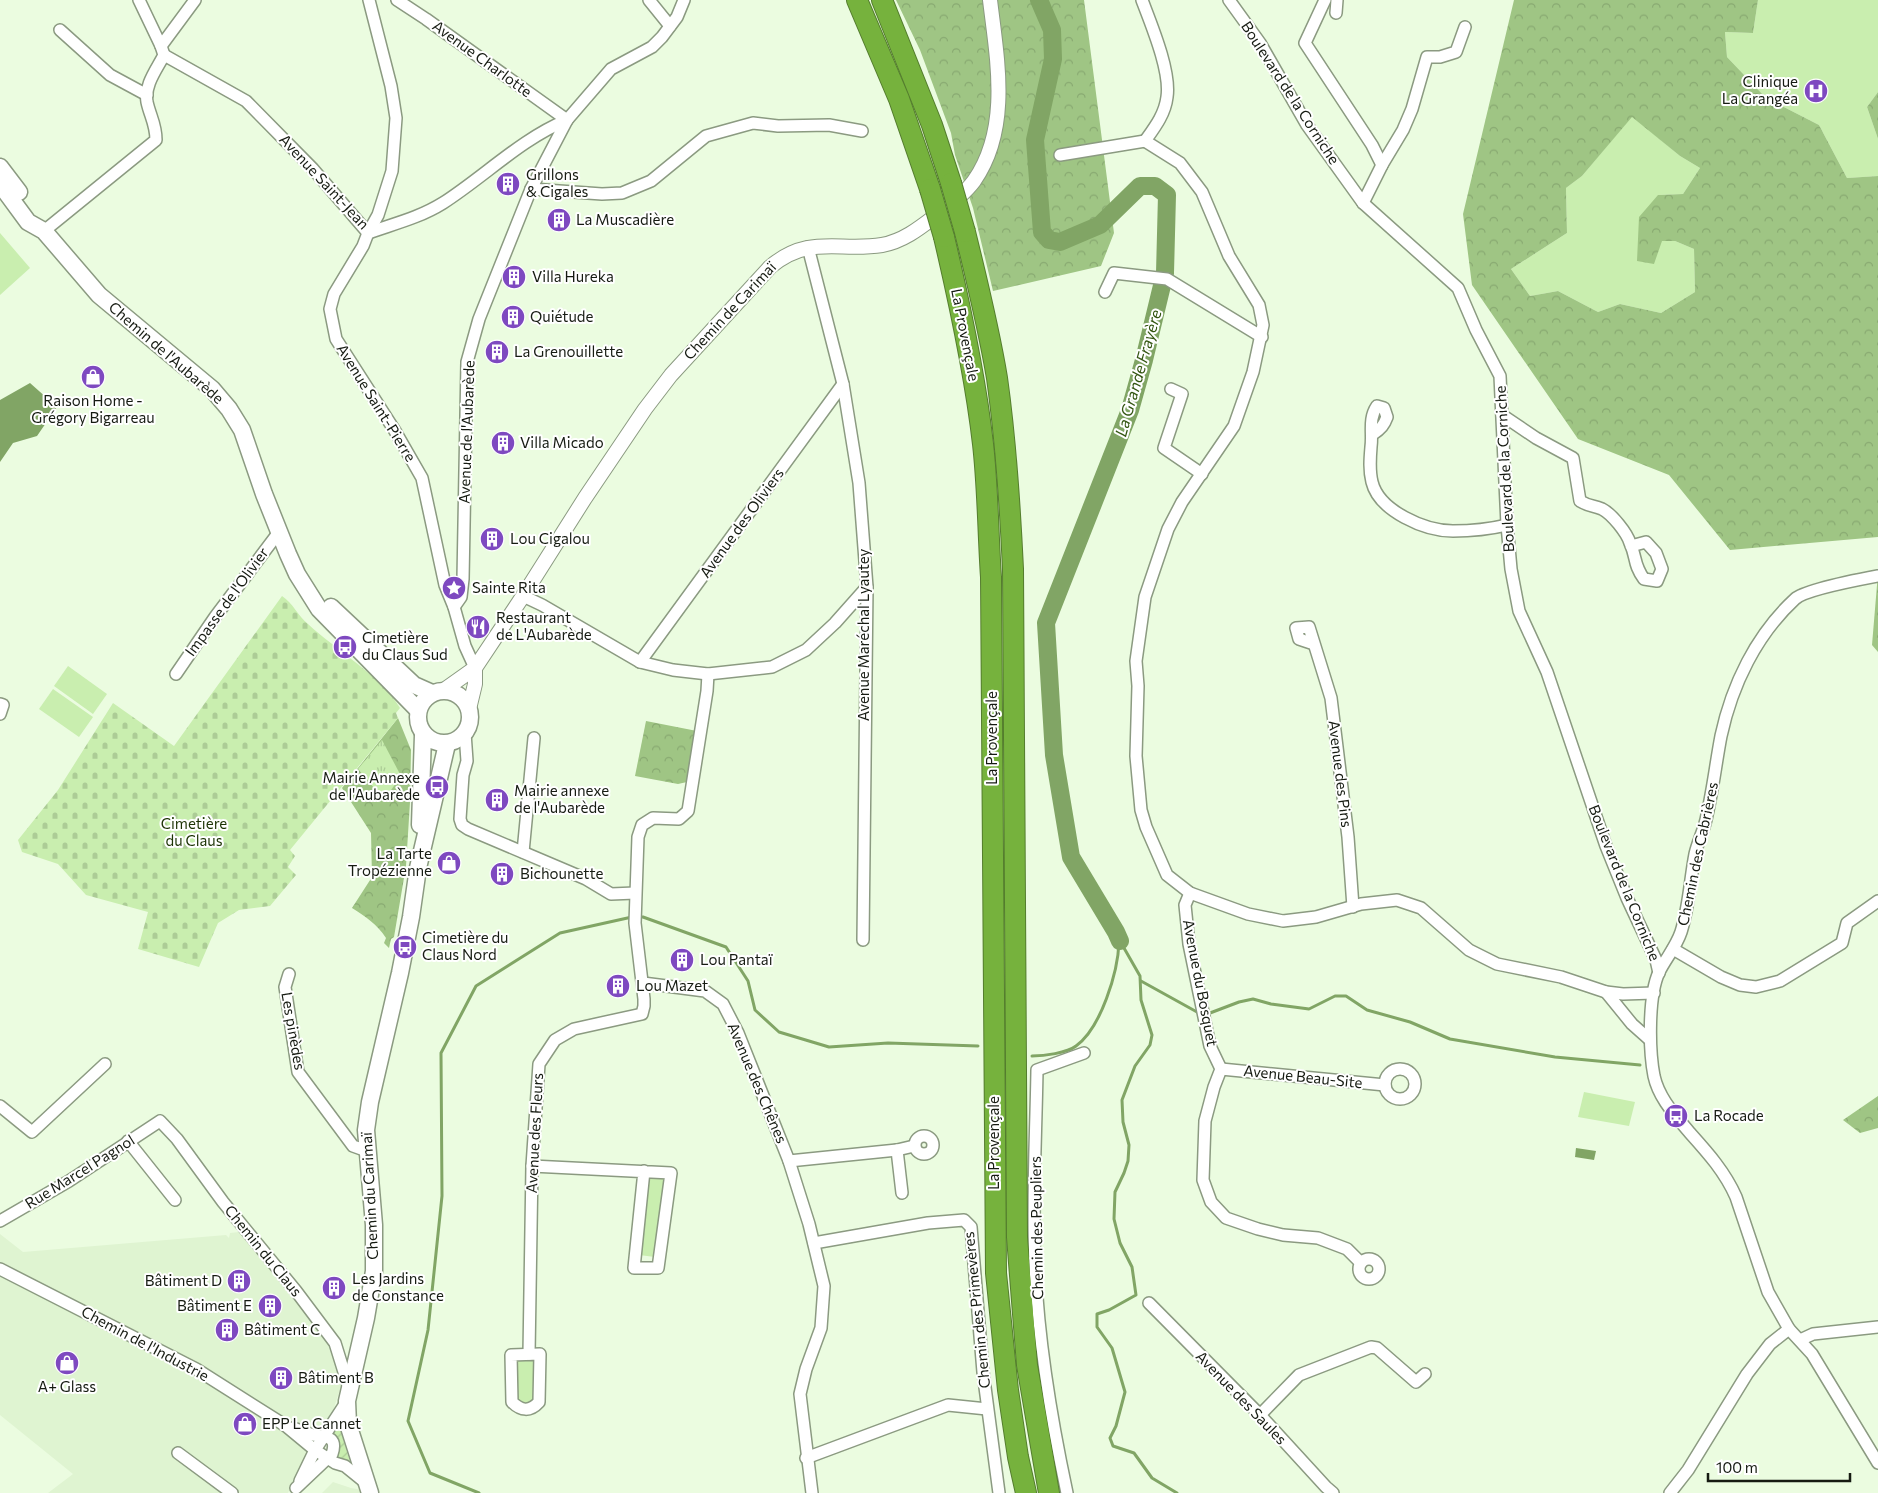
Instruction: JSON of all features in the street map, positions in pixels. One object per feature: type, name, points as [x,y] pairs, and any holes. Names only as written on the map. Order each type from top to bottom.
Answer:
[{"type":"highway","name":"La Provençale","points":[[858,0],[899,99],[930,189],[944,237],[966,335],[983,445],[991,577],[996,1264],[1008,1390],[1018,1457],[1026,1493]]},
{"type":"highway","name":"La Provençale","points":[[882,0],[932,125],[951,183],[985,314],[996,377],[1009,495],[1013,569],[1017,1238],[1027,1365],[1049,1493]]},
{"type":"main road","name":"Chemin de l'Aubarède","points":[[0,167],[38,217],[44,231],[100,294],[212,389],[229,408],[242,430],[279,532],[298,574],[318,609],[418,710]]},
{"type":"main road","name":"Chemin de l'Aubarède","points":[[0,184],[28,222],[44,231]]},
{"type":"main road","name":"Chemin de l'Aubarède","points":[[298,574],[414,685],[438,692]]},
{"type":"main road","points":[[438,692],[460,696],[469,709],[470,722],[465,733],[454,742],[447,744],[430,740],[423,735],[419,727],[417,718],[421,703],[438,692]]},
{"type":"main road","name":"Chemin du Carimaï","points":[[418,868],[423,735]]},
{"type":"main road","name":"Chemin du Carimaï","points":[[368,1488],[348,1424],[349,1395],[374,1271],[374,1225],[366,1151],[366,1130],[370,1102],[400,973],[418,868],[447,744]]},
{"type":"street","points":[[139,0],[163,50]]},
{"type":"street","points":[[44,231],[156,140],[156,127],[147,101],[148,85],[163,50],[195,0]]},
{"type":"street","name":"Avenue Saint-Pierre","points":[[369,0],[391,86],[396,118],[392,171],[378,215],[368,232],[363,246],[334,294],[330,308],[336,338],[395,431],[422,478],[444,585],[454,607],[465,646],[475,668]]},
{"type":"street","name":"Avenue Charlotte","points":[[397,0],[434,24],[567,120]]},
{"type":"street","points":[[649,0],[670,26]]},
{"type":"street","name":"Avenue de l'Aubarède","points":[[454,607],[461,596],[463,579],[467,362],[478,319],[531,189],[567,120],[611,69],[652,46],[662,37],[677,17],[684,0]]},
{"type":"street","name":"Chemin de Carimaï","points":[[438,692],[475,668],[590,490],[670,375],[770,267],[780,258],[808,247],[871,246],[902,239],[947,207],[973,182],[982,168],[992,142],[998,111],[998,69],[990,0]]},
{"type":"street","points":[[1142,0],[1167,78],[1167,97],[1158,123],[1145,141]]},
{"type":"street","name":"Boulevard de la Corniche","points":[[1229,0],[1260,43],[1307,125],[1363,203],[1458,288],[1476,330],[1500,376],[1507,525],[1511,569],[1518,610],[1547,672],[1606,846],[1627,898],[1656,960],[1659,973]]},
{"type":"street","points":[[1325,0],[1305,43],[1372,146],[1382,165]]},
{"type":"street","points":[[1336,13],[1337,0]]},
{"type":"street","points":[[1363,203],[1382,165],[1404,130],[1427,56],[1440,57],[1456,52],[1465,27]]},
{"type":"street","points":[[60,30],[110,75],[147,95]]},
{"type":"street","name":"Avenue Saint-Jean","points":[[163,50],[246,101],[314,169],[368,232],[409,220],[442,204],[547,128],[567,120]]},
{"type":"street","points":[[531,189],[602,194],[622,193],[651,181],[706,136],[753,122],[778,126],[829,125],[862,132]]},
{"type":"street","points":[[1060,155],[1145,141],[1180,163],[1202,192],[1229,256],[1259,305],[1263,325],[1262,338],[1253,372],[1234,426],[1182,502],[1168,529],[1145,597],[1136,661],[1138,686],[1136,756],[1141,810],[1146,827],[1167,875],[1190,893],[1248,914],[1283,921],[1316,917],[1353,907],[1397,900],[1421,908],[1470,950],[1497,964],[1561,977],[1606,992],[1623,994],[1654,993]]},
{"type":"street","name":"Avenue Maréchal Lyautey","points":[[808,247],[843,384],[859,483],[867,587],[863,940]]},
{"type":"street","points":[[1105,292],[1114,273],[1163,278],[1262,338]]},
{"type":"street","name":"Avenue des Oliviers","points":[[640,662],[843,384]]},
{"type":"street","points":[[1171,389],[1182,394],[1164,448],[1202,474]]},
{"type":"street","points":[[1502,415],[1536,438],[1573,458],[1580,501],[1589,507],[1602,510],[1618,523],[1631,546]]},
{"type":"street","points":[[1373,434],[1369,465],[1372,482],[1376,492],[1389,507],[1420,525],[1452,531],[1507,525]]},
{"type":"street","name":"Impasse de l'Olivier","points":[[176,674],[215,617],[279,532]]},
{"type":"street","name":"Chemin des Cabrières","points":[[1878,576],[1828,587],[1797,597],[1778,617],[1759,642],[1743,668],[1732,696],[1721,735],[1707,816],[1696,852],[1681,933],[1659,973],[1654,993],[1650,1040],[1657,1087],[1666,1103],[1711,1156],[1730,1182],[1768,1292],[1789,1329],[1812,1354],[1878,1463]]},
{"type":"street","points":[[523,596],[640,662],[673,670],[708,674],[772,666],[806,650],[835,623],[867,587]]},
{"type":"street","name":"Avenue des Pins","points":[[1314,644],[1330,698],[1348,837],[1353,907]]},
{"type":"street","points":[[469,709],[475,684],[475,668]]},
{"type":"street","name":"Avenue des Fleurs","points":[[529,1354],[532,1166],[538,1064],[555,1040],[574,1029],[642,1014],[644,1006],[643,983],[635,923],[638,837],[642,824],[653,818],[679,819],[688,812],[708,674]]},
{"type":"street","points":[[0,704],[3,705],[0,714]]},
{"type":"street","points":[[465,733],[467,761],[463,775],[460,819],[462,825],[586,879],[610,894],[635,893]]},
{"type":"street","points":[[523,852],[534,738]]},
{"type":"street","name":"Avenue du Bosquet","points":[[1190,893],[1185,906],[1189,944],[1210,1046],[1221,1069]]},
{"type":"street","points":[[1673,950],[1721,977],[1740,985],[1756,987],[1780,982],[1842,943],[1847,923],[1878,901]]},
{"type":"street","name":"Les pinèdes","points":[[289,974],[285,987],[298,1072],[353,1146],[366,1151]]},
{"type":"street","name":"Avenue des Chênes","points":[[643,983],[705,991],[723,1004],[738,1033],[789,1161],[809,1224],[824,1286],[821,1328],[806,1369],[800,1394],[806,1458],[812,1493]]},
{"type":"street","points":[[1606,992],[1632,1024],[1650,1040]]},
{"type":"street","name":"Chemin des Peupliers","points":[[1067,1493],[1056,1444],[1045,1369],[1036,1284],[1037,1070],[1084,1053]]},
{"type":"street","points":[[0,1106],[32,1132],[105,1064]]},
{"type":"street","points":[[1221,1069],[1205,1122],[1203,1180],[1211,1202],[1226,1218],[1283,1235],[1318,1238],[1348,1250],[1361,1263]]},
{"type":"street","name":"Avenue Beau-Site","points":[[1221,1069],[1385,1085]]},
{"type":"street","name":"Rue Marcel Pagnol","points":[[0,1222],[69,1181],[160,1120]]},
{"type":"street","name":"Chemin du Claus","points":[[160,1120],[177,1139],[223,1202],[296,1291],[335,1343],[349,1395]]},
{"type":"street","points":[[128,1142],[175,1200]]},
{"type":"street","points":[[789,1161],[897,1150],[914,1146]]},
{"type":"street","points":[[897,1150],[902,1193]]},
{"type":"street","points":[[532,1166],[644,1171],[671,1173],[658,1268],[634,1268],[644,1171]]},
{"type":"street","name":"Chemin des Primevères","points":[[814,1243],[928,1223],[964,1220],[971,1227],[987,1409],[999,1493]]},
{"type":"street","name":"Chemin de l'Industrie","points":[[0,1269],[196,1369],[286,1426]]},
{"type":"street","name":"Avenue des Saules","points":[[1149,1303],[1260,1415],[1326,1491]]},
{"type":"street","points":[[1800,1340],[1813,1334],[1878,1327]]},
{"type":"street","points":[[1670,1493],[1688,1470],[1747,1374],[1770,1344],[1789,1329]]},
{"type":"street","points":[[1260,1415],[1300,1375],[1371,1348],[1377,1348],[1416,1382],[1425,1374]]},
{"type":"street","points":[[529,1354],[540,1354],[539,1402],[533,1408],[525,1410],[517,1407],[512,1402],[511,1355],[529,1354]]},
{"type":"street","points":[[295,1491],[316,1450],[349,1395]]},
{"type":"street","points":[[806,1458],[948,1405],[987,1409]]},
{"type":"street","points":[[325,1436],[338,1425],[348,1424]]},
{"type":"street","points":[[286,1426],[314,1435],[325,1436],[332,1442],[334,1447],[332,1454],[295,1491]]},
{"type":"street","points":[[286,1426],[327,1458],[345,1466],[368,1488]]},
{"type":"street","points":[[178,1453],[232,1493]]},
{"type":"shaded area","points":[[30,383],[57,407],[37,436],[13,443],[0,462],[0,400]]},
{"type":"shaded area","points":[[1576,1148],[1596,1151],[1594,1160],[1575,1157]]},
{"type":"shaded area","points":[[239,1232],[315,1321],[326,1339],[349,1362],[329,1423],[302,1462],[288,1493],[48,1493],[73,1474],[0,1415],[0,1234],[23,1252],[226,1235],[229,1238],[230,1233]]},
{"type":"shaded area","points":[[333,1482],[351,1488],[379,1493],[322,1493]]},
{"type":"green space","points":[[896,0],[1084,0],[1114,233],[1101,266],[993,291],[973,208],[955,155],[951,133],[920,50]]},
{"type":"green space","points":[[1514,0],[1758,0],[1753,33],[1725,32],[1727,57],[1766,98],[1819,125],[1847,178],[1878,176],[1878,537],[1730,550],[1669,475],[1578,439],[1472,285],[1463,214]],"holes":[[[1632,117],[1680,156],[1700,168],[1683,194],[1658,195],[1639,217],[1637,261],[1654,264],[1662,241],[1675,241],[1694,249],[1695,292],[1661,313],[1620,304],[1598,312],[1558,291],[1530,296],[1511,269],[1567,233],[1566,188],[1582,176]]]},
{"type":"green space","name":"Clinique La Grangéa","points":[[1758,0],[1878,0],[1878,92],[1867,107],[1878,139],[1878,176],[1847,178],[1819,125],[1766,98],[1727,57],[1725,32],[1753,33]]},
{"type":"green space","points":[[1878,92],[1878,139],[1867,107]]},
{"type":"green space","points":[[1632,116],[1680,156],[1700,168],[1683,194],[1658,195],[1662,241],[1675,241],[1694,249],[1695,292],[1661,313],[1620,304],[1598,312],[1558,291],[1530,296],[1511,269],[1567,233],[1566,188],[1582,176]]},
{"type":"green space","points":[[0,233],[30,268],[0,295]]},
{"type":"green space","points":[[1878,573],[1878,652],[1872,645]]},
{"type":"green space","name":"Cimetière du Claus","points":[[282,596],[319,634],[382,685],[400,708],[396,713],[398,718],[290,850],[295,856],[288,867],[296,875],[270,906],[239,910],[218,923],[199,967],[138,949],[148,912],[86,895],[58,864],[22,852],[18,840],[58,790],[113,703],[174,746]]},
{"type":"green space","points":[[68,666],[107,694],[93,714],[54,686]]},
{"type":"green space","points":[[53,689],[93,717],[79,737],[39,709]]},
{"type":"green space","points":[[398,718],[411,750],[410,802],[406,866],[394,937],[391,939],[389,948],[384,943],[386,938],[379,929],[352,908],[372,877],[371,833],[342,788]]},
{"type":"green space","points":[[646,721],[697,731],[687,782],[678,784],[635,776]]},
{"type":"green space","points":[[382,740],[401,776],[384,800],[358,769]]},
{"type":"green space","points":[[1584,1092],[1635,1102],[1629,1126],[1578,1117]]},
{"type":"green space","points":[[1878,1096],[1878,1128],[1860,1133],[1843,1120]]},
{"type":"green space","points":[[648,1175],[664,1177],[655,1257],[639,1255]]},
{"type":"green space","points":[[516,1358],[537,1359],[535,1400],[523,1405],[517,1401]]},
{"type":"green space","points":[[340,1429],[350,1462],[334,1457],[338,1453],[337,1438],[333,1433]]},
{"type":"waterway","name":"La Grande Frayère","points":[[1039,0],[1052,30],[1053,59],[1035,140],[1042,232],[1049,240],[1060,242],[1100,225],[1140,186],[1155,186],[1167,195],[1165,273],[1130,410],[1046,623],[1054,755],[1071,857],[1120,941]]},
{"type":"waterway","points":[[479,1493],[430,1473],[408,1421],[428,1330],[442,1196],[441,1053],[476,986],[560,933],[632,917]]},
{"type":"waterway","points":[[639,917],[726,947],[748,981],[755,1010],[779,1032],[829,1047],[888,1043],[978,1046]]},
{"type":"waterway","points":[[1120,941],[1140,976],[1141,1000],[1152,1035],[1150,1045],[1135,1066],[1122,1100],[1123,1122],[1129,1145],[1128,1161],[1115,1192],[1114,1219],[1120,1243],[1132,1267],[1136,1295],[1109,1310],[1097,1314],[1097,1327],[1112,1348],[1125,1392],[1116,1426],[1110,1438],[1113,1446],[1134,1453],[1152,1478],[1177,1493]]},
{"type":"waterway","points":[[1032,1056],[1067,1051],[1085,1038],[1100,1013],[1112,983],[1119,942]]},
{"type":"waterway","points":[[1141,981],[1197,1012]]},
{"type":"waterway","points":[[1210,1013],[1253,999],[1271,1004],[1309,1009],[1335,996],[1346,996],[1367,1010],[1410,1022],[1450,1039],[1555,1057],[1640,1065]]},
{"type":"place","name":"Clinique La Grangéa","points":[[1816,91]]},
{"type":"place","name":"Grillons & Cigales","points":[[508,184]]},
{"type":"place","name":"La Muscadière","points":[[559,220]]},
{"type":"place","name":"Villa Hureka","points":[[514,277]]},
{"type":"place","name":"Quiétude","points":[[513,317]]},
{"type":"place","name":"La Grenouillette","points":[[497,352]]},
{"type":"place","name":"Raison Home - Grégory Bigarreau","points":[[93,377]]},
{"type":"place","name":"Villa Micado","points":[[503,443]]},
{"type":"place","name":"Lou Cigalou","points":[[492,539]]},
{"type":"place","name":"Sainte Rita","points":[[454,588]]},
{"type":"place","name":"Restaurant de L'Aubarède","points":[[478,627]]},
{"type":"place","name":"Cimetière du Claus Sud","points":[[345,647]]},
{"type":"place","name":"Mairie Annexe de l'Aubarède","points":[[437,787]]},
{"type":"place","name":"Mairie annexe de l'Aubarède","points":[[497,800]]},
{"type":"place","name":"La Tarte Tropézienne","points":[[449,863]]},
{"type":"place","name":"Bichounette","points":[[502,874]]},
{"type":"place","name":"Cimetière du Claus Nord","points":[[405,947]]},
{"type":"place","name":"Lou Pantaï","points":[[682,960]]},
{"type":"place","name":"Lou Mazet","points":[[618,986]]},
{"type":"place","name":"La Rocade","points":[[1676,1116]]},
{"type":"place","name":"Bâtiment D","points":[[239,1281]]},
{"type":"place","name":"Les Jardins de Constance","points":[[334,1288]]},
{"type":"place","name":"Bâtiment E","points":[[270,1306]]},
{"type":"place","name":"Bâtiment C","points":[[227,1330]]},
{"type":"place","name":"A+ Glass","points":[[67,1363]]},
{"type":"place","name":"Bâtiment B","points":[[281,1378]]},
{"type":"place","name":"EPP Le Cannet","points":[[245,1424]]}]
